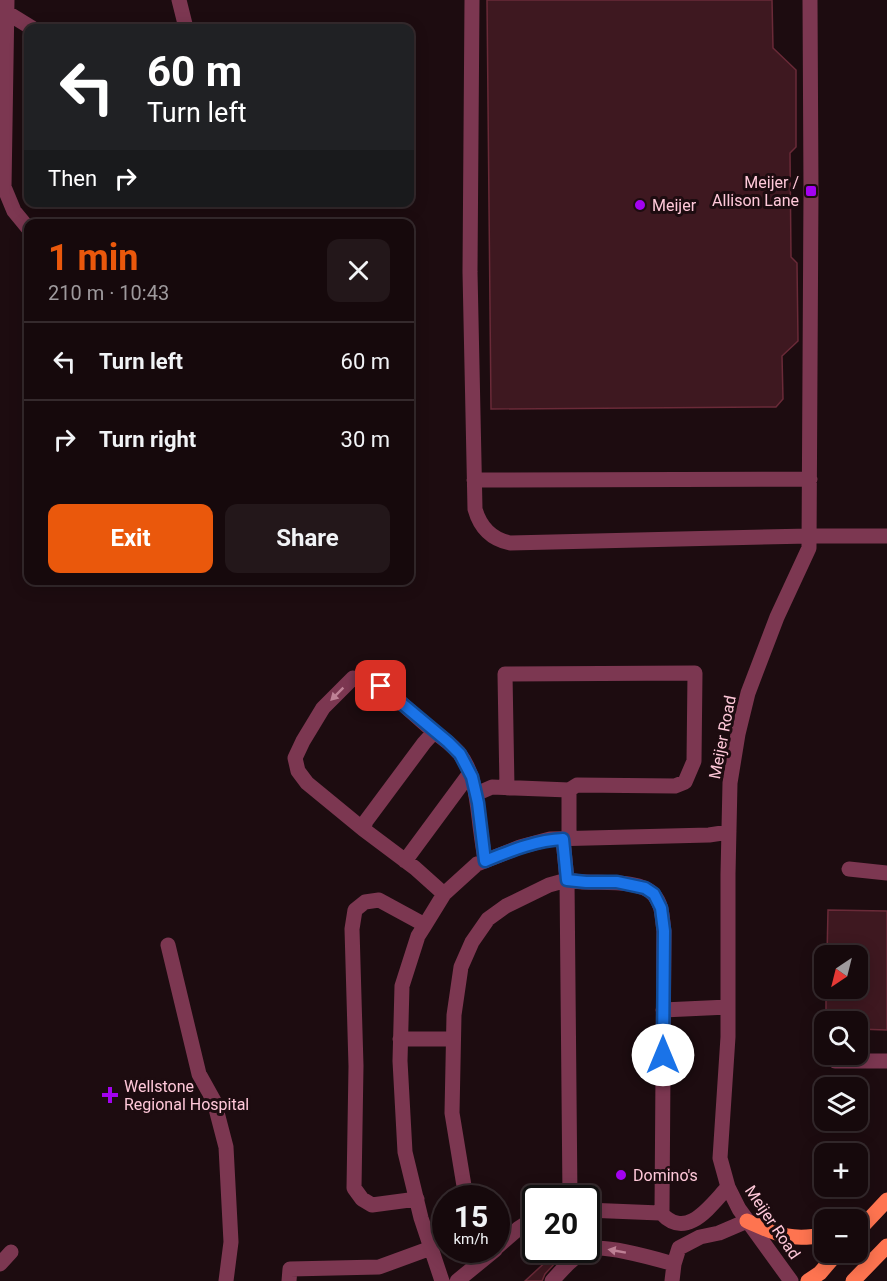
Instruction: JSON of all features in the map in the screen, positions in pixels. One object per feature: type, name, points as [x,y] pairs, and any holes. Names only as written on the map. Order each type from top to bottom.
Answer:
[{"type":"main road","points":[[868,1220],[887,1200]]},
{"type":"main road","points":[[747,1221],[787,1237],[814,1237]]},
{"type":"main road","points":[[853,1281],[887,1246]]},
{"type":"main road","points":[[808,1281],[820,1273],[829,1263]]},
{"type":"street","points":[[179,0],[185,24]]},
{"type":"street","points":[[472,0],[470,273],[475,509],[482,527],[501,541],[510,543],[887,536]]},
{"type":"street","name":"Meijer Road","points":[[791,1281],[747,1221],[728,1187],[720,1158],[728,1037],[730,783],[748,693],[777,617],[809,548],[810,536],[810,0]]},
{"type":"street","points":[[7,6],[27,24]]},
{"type":"street","points":[[7,6],[4,187],[14,212],[24,223]]},
{"type":"street","points":[[474,480],[810,479]]},
{"type":"street","points":[[476,794],[492,788],[569,790],[577,785],[675,786],[685,782],[694,761],[695,673],[505,674],[507,788]]},
{"type":"street","points":[[444,894],[307,783],[298,771],[295,758],[303,741],[323,708],[353,678],[381,686],[460,754],[472,777],[476,794],[485,861]]},
{"type":"street","points":[[363,830],[366,821],[434,732]]},
{"type":"street","points":[[405,861],[470,773]]},
{"type":"street","points":[[569,790],[566,839],[570,1185]]},
{"type":"street","points":[[442,1281],[405,1152],[400,1040],[402,986],[418,936],[444,894],[477,864],[520,847],[550,839],[709,835],[729,832]]},
{"type":"street","points":[[849,870],[887,873]]},
{"type":"street","points":[[464,1185],[453,1113],[453,1039],[461,967],[472,942],[488,919],[506,906],[549,885],[567,880],[617,882],[645,888],[654,894],[661,908],[664,931],[661,1213]]},
{"type":"street","points":[[417,1199],[372,1205],[362,1199],[354,1188],[356,1066],[352,929],[356,910],[365,902],[379,900],[425,925]]},
{"type":"street","points":[[168,945],[199,1074],[214,1101],[226,1148],[231,1242],[226,1281]]},
{"type":"street","points":[[663,1010],[728,1007]]},
{"type":"street","points":[[400,1040],[453,1039]]},
{"type":"street","points":[[868,1061],[887,1061]]},
{"type":"street","points":[[600,1211],[661,1213],[674,1223],[692,1222],[728,1187]]},
{"type":"street","points":[[679,1248],[700,1237],[719,1233],[747,1221]]},
{"type":"street","points":[[672,1281],[682,1232],[681,1224]]},
{"type":"street","points":[[510,1236],[522,1226]]},
{"type":"street","points":[[289,1281],[290,1269],[379,1267],[431,1248]]},
{"type":"street","points":[[552,1281],[573,1260],[589,1249],[611,1249],[674,1264]]},
{"type":"street","points":[[0,1264],[11,1252]]},
{"type":"street","points":[[457,1281],[474,1263]]},
{"type":"building","name":"Meijer","points":[[487,0],[772,0],[773,48],[796,70],[796,147],[790,153],[791,257],[797,263],[798,341],[782,356],[783,399],[776,407],[491,409]]},
{"type":"building","points":[[828,910],[887,911],[887,1030],[868,1029],[868,1011],[826,1011],[826,999],[868,999],[868,945],[827,945]]},
{"type":"building","points":[[544,1263],[555,1263],[542,1281],[525,1281]]},
{"type":"place","name":"Meijer / Allison Lane","points":[[811,191]]},
{"type":"place","name":"Meijer","points":[[640,205]]},
{"type":"place","name":"Wellstone Regional Hospital","points":[[110,1095]]},
{"type":"place","name":"Domino's","points":[[621,1175]]},
{"type":"route","points":[[381,686],[460,754],[472,777],[478,803],[485,861],[520,847],[550,839],[563,839],[567,880],[617,882],[645,888],[654,894],[661,908],[664,931],[663,1055]]}]
